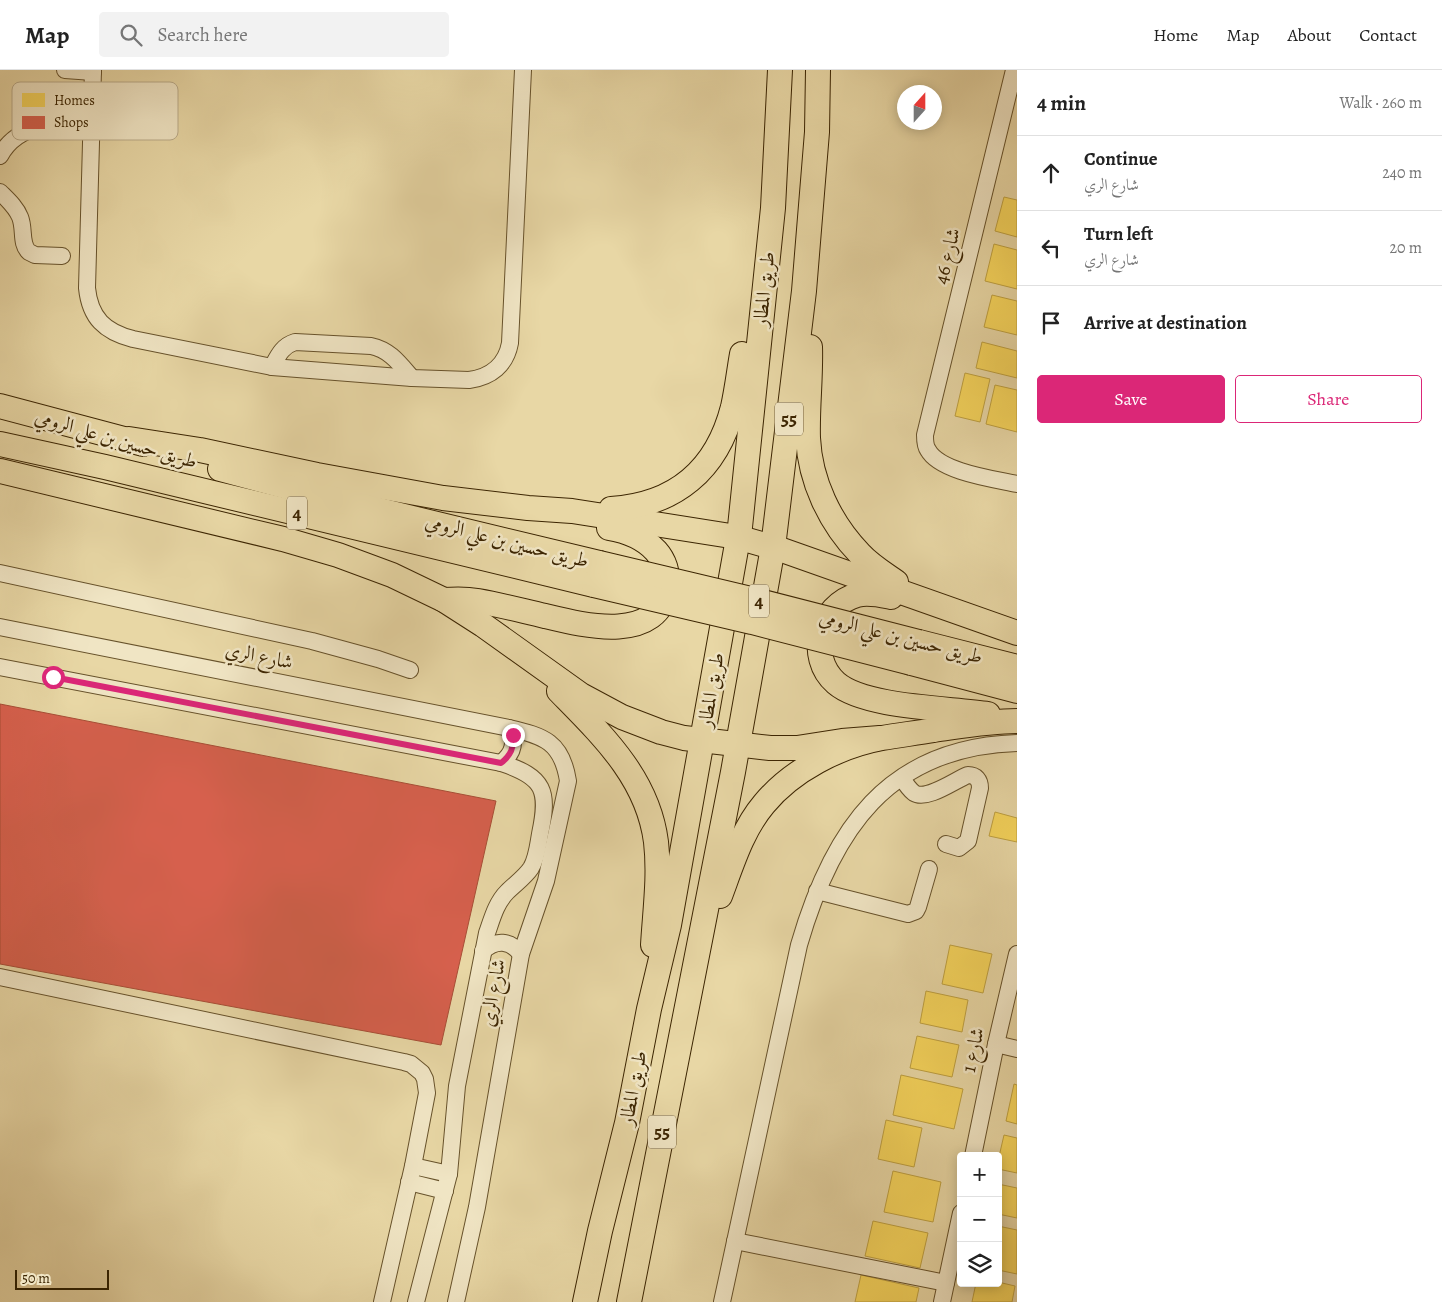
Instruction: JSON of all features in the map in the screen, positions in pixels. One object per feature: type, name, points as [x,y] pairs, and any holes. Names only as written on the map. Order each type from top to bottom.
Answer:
[{"type":"highway","name":"طريق المطار","points":[[585,1302],[600,1231],[627,1123],[649,1009],[669,925],[737,537],[773,208],[780,70]]},
{"type":"highway","name":"طريق المطار","points":[[629,1302],[738,745],[773,547],[804,291],[817,132],[818,70]]},
{"type":"highway","points":[[572,511],[622,508],[647,504],[685,485],[704,467],[720,441],[727,424],[736,390],[745,332],[752,310],[763,290]]},
{"type":"highway","points":[[804,291],[808,317],[811,369],[808,437],[812,467],[819,490],[838,526],[860,555],[874,567],[918,597]]},
{"type":"highway","name":"طريق حسين بن علي الرومي","points":[[0,406],[129,439],[205,464],[596,574],[761,624],[915,652],[1017,667]]},
{"type":"highway","points":[[129,439],[200,450],[443,498],[502,506],[572,511],[737,537],[773,547],[1017,633]]},
{"type":"highway","name":"طريق حسين بن علي الرومي","points":[[0,444],[596,574]]},
{"type":"highway","points":[[2,472],[283,539],[338,555],[392,575],[444,600],[483,625],[581,695],[622,717],[661,732],[684,738],[770,748],[797,748],[993,721],[1017,720]]},
{"type":"highway","points":[[444,600],[477,601],[595,626],[630,625],[647,619],[663,601],[667,585],[666,569],[659,554],[637,536],[587,524],[581,521],[572,511]]},
{"type":"highway","points":[[918,597],[909,600],[877,594],[858,594],[841,602],[828,616],[821,632],[820,651],[825,668],[836,683],[853,693],[879,700],[908,705],[973,711],[1017,720]]},
{"type":"highway","points":[[519,651],[613,748],[630,772],[646,802],[656,843],[657,880],[649,1009]]},
{"type":"highway","name":"طريق حسين بن علي الرومي","points":[[915,652],[1017,691]]},
{"type":"highway","points":[[696,963],[735,854],[752,820],[763,805],[776,790],[816,762],[857,744],[880,738]]},
{"type":"street","points":[[65,70],[93,71]]},
{"type":"street","points":[[92,140],[86,288],[94,315],[107,328],[124,336],[272,367],[412,378],[478,379],[493,372],[508,352],[523,70]]},
{"type":"street","name":"شارع 46","points":[[1014,70],[925,435],[925,443],[928,451],[944,465],[1017,484]]},
{"type":"street","points":[[0,156],[14,140]]},
{"type":"street","points":[[0,192],[11,202],[20,217],[23,225],[24,245],[29,252],[35,255],[62,256]]},
{"type":"street","points":[[272,367],[282,349],[295,342],[370,346],[382,349],[392,356],[412,378]]},
{"type":"street","points":[[0,573],[312,641],[370,656],[410,670]]},
{"type":"street","name":"شارع الري","points":[[0,627],[509,728],[546,739],[558,750],[565,765],[568,781],[546,881],[521,954],[477,1207],[456,1302]]},
{"type":"street","name":"شارع الري","points":[[0,667],[501,763],[521,769],[535,780],[543,795],[544,812],[534,862],[527,873],[500,900],[492,918],[483,952],[457,1086],[449,1174],[416,1302]]},
{"type":"street","points":[[501,763],[508,758],[514,743],[513,735],[509,728]]},
{"type":"street","points":[[722,1302],[792,973],[807,918],[834,854],[853,823],[876,798],[902,778],[932,761],[965,748],[1017,743]]},
{"type":"street","points":[[902,778],[913,792],[922,795],[931,793],[968,775],[975,776],[979,781],[980,788],[968,842],[959,848],[946,844]]},
{"type":"street","points":[[817,891],[908,914],[918,907],[929,869]]},
{"type":"street","points":[[483,952],[495,943],[503,942],[510,944],[521,954]]},
{"type":"street","name":"شارع 1","points":[[974,1152],[1017,954]]},
{"type":"street","points":[[0,977],[411,1064],[418,1069],[425,1079],[427,1093],[413,1166],[382,1302]]},
{"type":"street","points":[[996,1044],[1017,1049]]},
{"type":"street","points":[[413,1166],[449,1174]]},
{"type":"street","points":[[409,1182],[445,1191]]},
{"type":"street","points":[[575,1302],[600,1231]]},
{"type":"street","points":[[942,1302],[957,1232]]},
{"type":"street","points":[[735,1241],[946,1283]]},
{"type":"building: Homes","points":[[1004,197],[1017,200],[1017,237],[995,231]]},
{"type":"building: Homes","points":[[994,244],[1017,250],[1017,289],[985,281]]},
{"type":"building: Homes","points":[[992,295],[1017,301],[1017,335],[984,327]]},
{"type":"building: Homes","points":[[982,342],[1017,351],[1017,378],[976,368]]},
{"type":"building: Homes","points":[[965,373],[990,379],[980,422],[955,416]]},
{"type":"building: Homes","points":[[995,385],[1017,390],[1017,432],[986,424]]},
{"type":"building: Homes","points":[[995,812],[1017,818],[1017,842],[989,836]]},
{"type":"building: Homes","points":[[950,945],[992,954],[983,993],[942,984]]},
{"type":"building: Homes","points":[[926,991],[968,1000],[962,1032],[920,1023]]},
{"type":"building: Homes","points":[[917,1036],[959,1045],[952,1077],[910,1068]]},
{"type":"building: Homes","points":[[901,1075],[963,1089],[954,1129],[893,1115]]},
{"type":"building: Homes","points":[[1014,1084],[1017,1085],[1017,1124],[1006,1121]]},
{"type":"building: Homes","points":[[886,1120],[922,1128],[914,1167],[878,1159]]},
{"type":"building: Homes","points":[[1004,1135],[1017,1138],[1017,1173],[1002,1170],[1002,1152],[1000,1152]]},
{"type":"building: Homes","points":[[893,1171],[941,1182],[933,1222],[884,1212]]},
{"type":"building: Homes","points":[[1002,1185],[1017,1188],[1017,1218],[1002,1215]]},
{"type":"building: Homes","points":[[873,1221],[928,1233],[920,1268],[865,1256]]},
{"type":"building: Homes","points":[[1002,1227],[1017,1230],[1017,1274],[1002,1271]]},
{"type":"building: Homes","points":[[861,1275],[919,1288],[916,1302],[855,1302]]},
{"type":"building: Homes","points":[[1002,1283],[1015,1286],[1012,1302],[972,1302],[975,1287],[1002,1287]]},
{"type":"building: Shops","points":[[0,704],[496,801],[441,1045],[0,964]]},
{"type":"route","points":[[53,677],[501,763],[508,758],[512,751],[513,735]]}]
